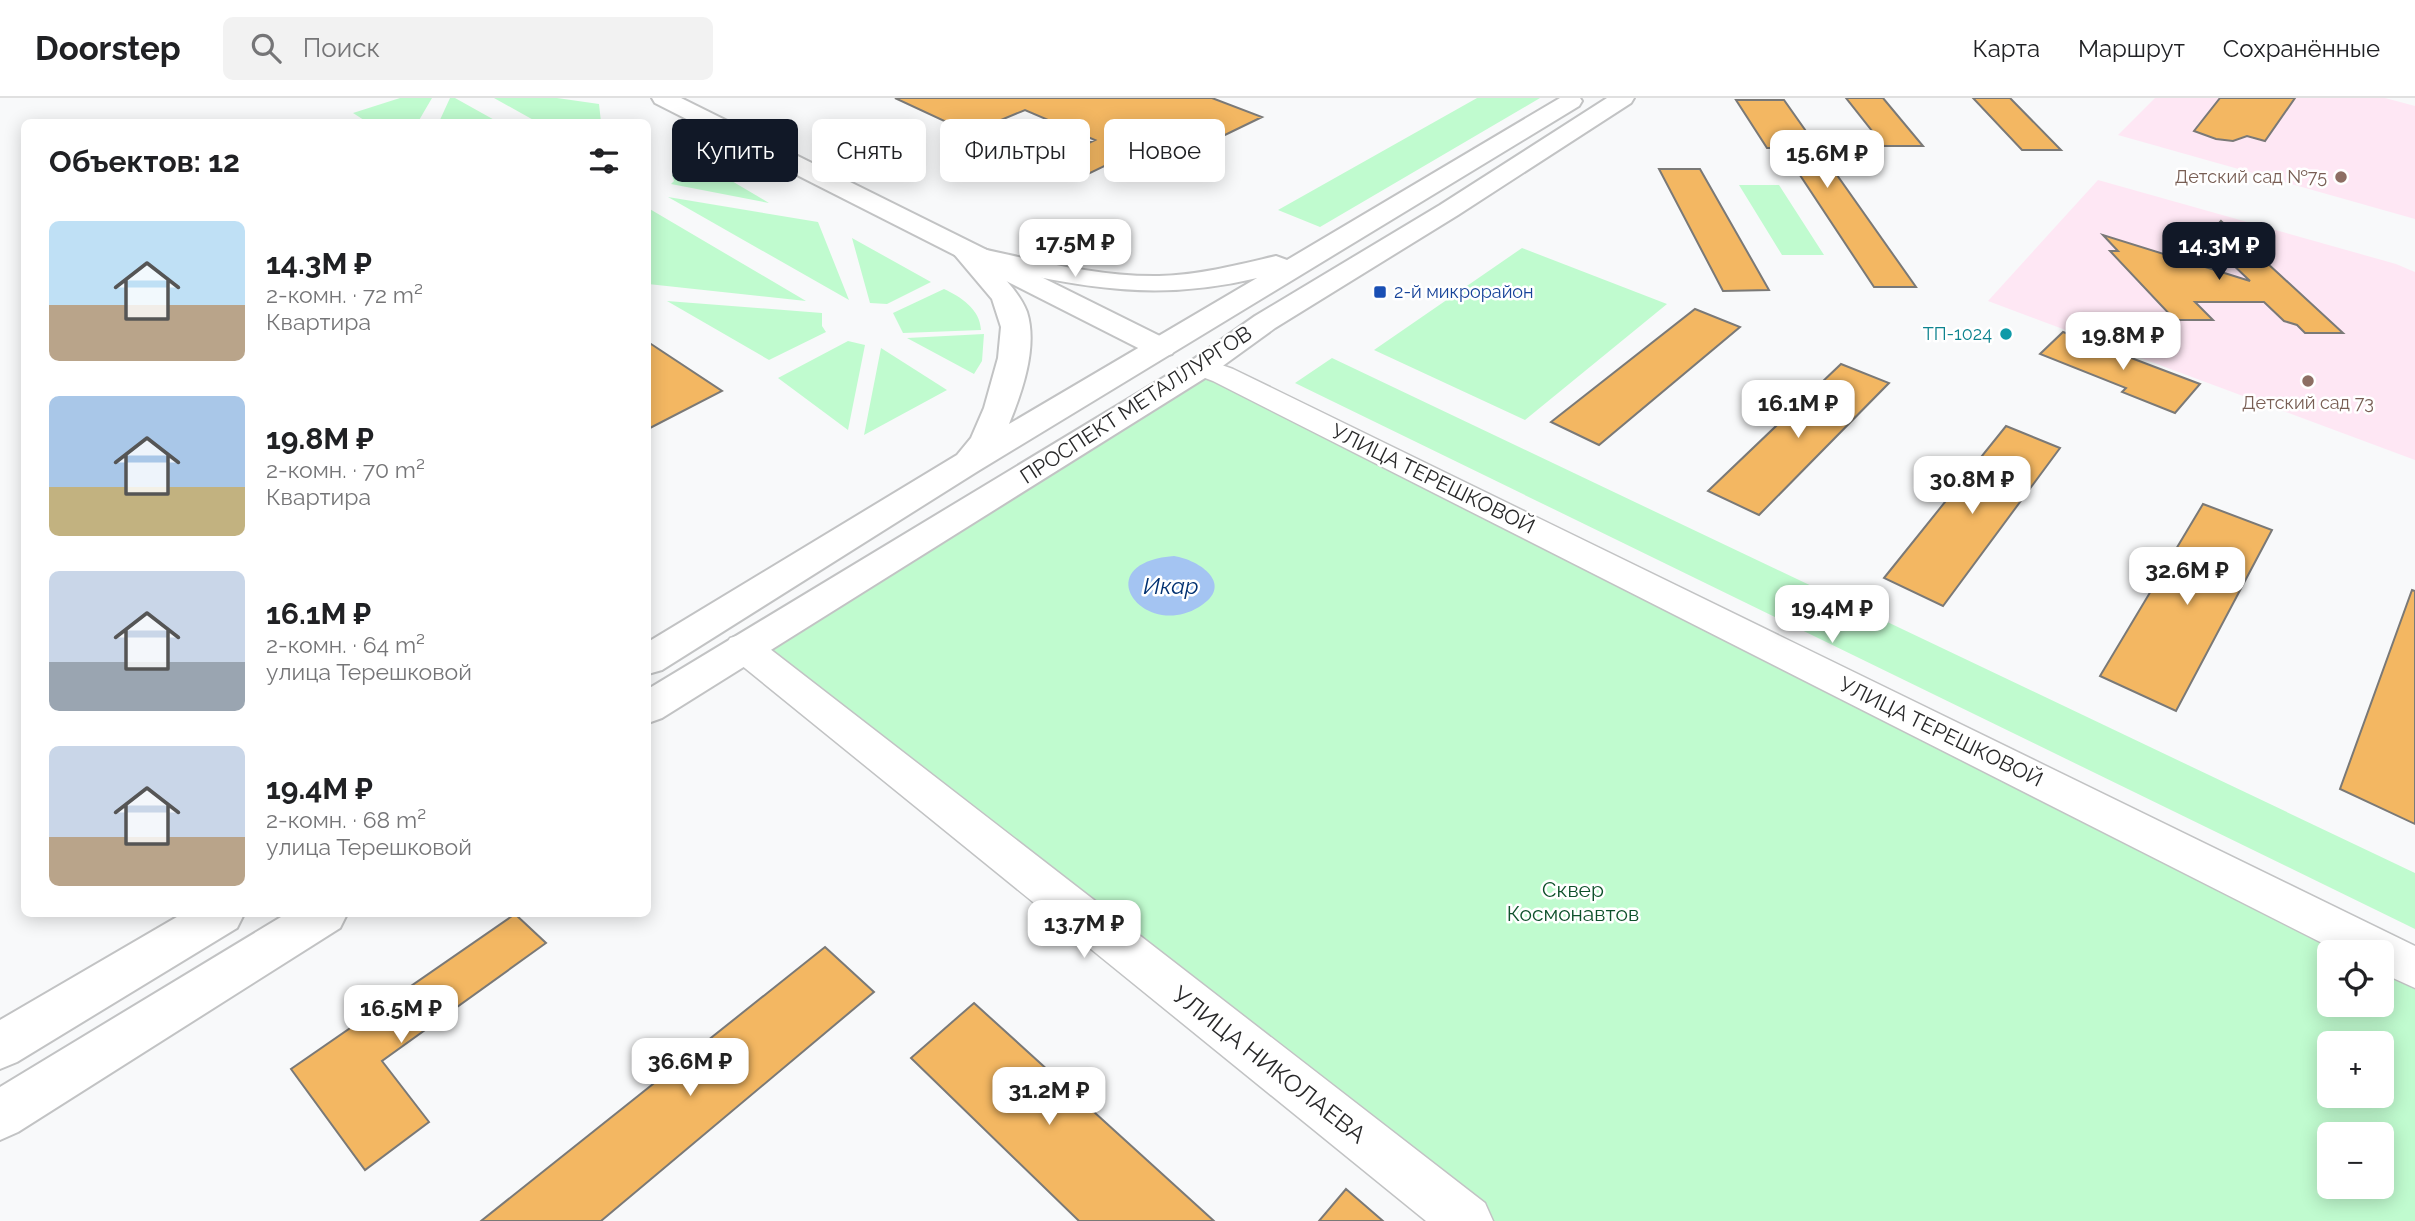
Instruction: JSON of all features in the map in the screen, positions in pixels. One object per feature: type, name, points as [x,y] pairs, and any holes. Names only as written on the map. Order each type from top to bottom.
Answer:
[{"type":"main road","points":[[663,98],[968,254],[1202,367]]},
{"type":"main road","name":"ПРОСПЕКТ МЕТАЛЛУРГОВ","points":[[651,705],[727,635],[966,464],[1576,98]]},
{"type":"main road","name":"ПРОСПЕКТ МЕТАЛЛУРГОВ","points":[[651,659],[727,635],[1202,367],[1265,322],[1449,210],[1623,98]]},
{"type":"main road","points":[[968,254],[1076,274],[1157,284],[1243,274],[1342,239]]},
{"type":"main road","points":[[966,464],[988,438],[995,421],[1014,345],[1014,315],[1009,304],[968,254]]},
{"type":"main road","points":[[0,1046],[216,917]]},
{"type":"main road","points":[[0,1115],[319,917]]},
{"type":"main road","points":[[89,992],[118,1041]]},
{"type":"street","name":"УЛИЦА ТЕРЕШКОВОЙ","points":[[1202,367],[1223,374],[2415,968]]},
{"type":"street","name":"УЛИЦА НИКОЛАЕВА","points":[[727,635],[1467,1221]]},
{"type":"shaded area","name":"Детский сад №75","points":[[2155,98],[2385,98],[2415,106],[2415,219],[2118,135]]},
{"type":"shaded area","name":"Детский сад 73","points":[[2098,180],[2396,264],[2415,272],[2415,460],[1988,301]]},
{"type":"green space","points":[[400,98],[432,98],[420,119],[362,119],[353,113]]},
{"type":"green space","points":[[450,98],[455,98],[493,119],[440,119]]},
{"type":"green space","points":[[494,98],[557,98],[599,104],[601,119],[532,119]]},
{"type":"green space","points":[[1477,98],[1540,98],[1320,227],[1278,210]]},
{"type":"green space","points":[[733,182],[769,203],[671,184]]},
{"type":"green space","points":[[1739,185],[1779,185],[1824,255],[1782,255]]},
{"type":"green space","points":[[668,197],[818,222],[849,300]]},
{"type":"green space","points":[[651,210],[806,301],[651,284]]},
{"type":"green space","points":[[852,238],[931,282],[887,304],[870,303]]},
{"type":"green space","points":[[1522,248],[1667,304],[1525,420],[1374,350]]},
{"type":"green space","points":[[944,289],[963,300],[973,310],[981,330],[903,333],[893,313]]},
{"type":"green space","points":[[667,301],[822,313],[822,326],[826,332],[769,360]]},
{"type":"green space","points":[[984,334],[982,361],[974,374],[907,338]]},
{"type":"green space","points":[[848,341],[865,345],[848,430],[778,378]]},
{"type":"green space","points":[[881,348],[947,390],[864,435]]},
{"type":"green space","points":[[1332,358],[2415,873],[2415,929],[1295,383]]},
{"type":"green space","name":"Сквер Космонавтов","points":[[1202,367],[2358,940],[2317,940],[2317,1017],[2394,1017],[2394,958],[2415,968],[2415,1221],[1467,1221],[743,647]]},
{"type":"water","name":"Икар","points":[[1174,556],[1194,563],[1210,575],[1214,590],[1210,599],[1199,607],[1178,615],[1159,614],[1143,608],[1132,597],[1128,584],[1133,572],[1148,562]]},
{"type":"building","points":[[895,98],[1212,98],[1262,117],[1225,135],[1225,119],[1104,119],[1104,166],[1090,173],[1090,142],[1095,140],[1090,138],[1090,119],[1046,119],[1025,110],[1003,119],[940,119]]},
{"type":"building","points":[[1846,98],[1883,98],[1923,146],[1884,146]]},
{"type":"building","points":[[1973,98],[2010,98],[2061,150],[2022,150]]},
{"type":"building","points":[[2220,98],[2295,98],[2265,141],[2247,136],[2233,141],[2216,139],[2194,131]]},
{"type":"building","points":[[1736,100],[1784,100],[1916,287],[1874,287],[1782,148],[1767,148]]},
{"type":"building","points":[[1659,169],[1700,169],[1769,290],[1723,291]]},
{"type":"building","points":[[2221,221],[2343,333],[2305,333],[2297,325],[2284,321],[2264,302],[2195,302],[2213,320],[2175,320],[2110,251],[2118,251],[2103,235],[2250,281],[2205,238]]},
{"type":"building","points":[[1695,309],[1740,327],[1599,445],[1551,422]]},
{"type":"building","points":[[2063,332],[2200,384],[2175,413],[2122,392],[2126,388],[2040,354]]},
{"type":"building","points":[[651,344],[722,391],[651,427]]},
{"type":"building","points":[[1841,364],[1889,383],[1759,515],[1708,491]]},
{"type":"building","points":[[2006,426],[2060,448],[1943,606],[1884,578]]},
{"type":"building","points":[[2203,504],[2272,530],[2176,711],[2100,676]]},
{"type":"building","points":[[2412,590],[2415,591],[2415,824],[2340,789]]},
{"type":"building","points":[[511,917],[518,917],[546,943],[382,1061],[429,1122],[365,1170],[291,1069]]},
{"type":"building","points":[[825,947],[874,992],[601,1221],[481,1221]]},
{"type":"building","points":[[974,1003],[1214,1221],[1079,1221],[911,1058]]},
{"type":"building","points":[[1346,1189],[1383,1221],[1319,1221]]},
{"type":"place","name":"Детский сад №75","points":[[2341,177]]},
{"type":"place","name":"2-й микрорайон","points":[[1380,292]]},
{"type":"place","name":"ТП-1024","points":[[2006,334]]},
{"type":"place","name":"Детский сад 73","points":[[2308,381]]}]
